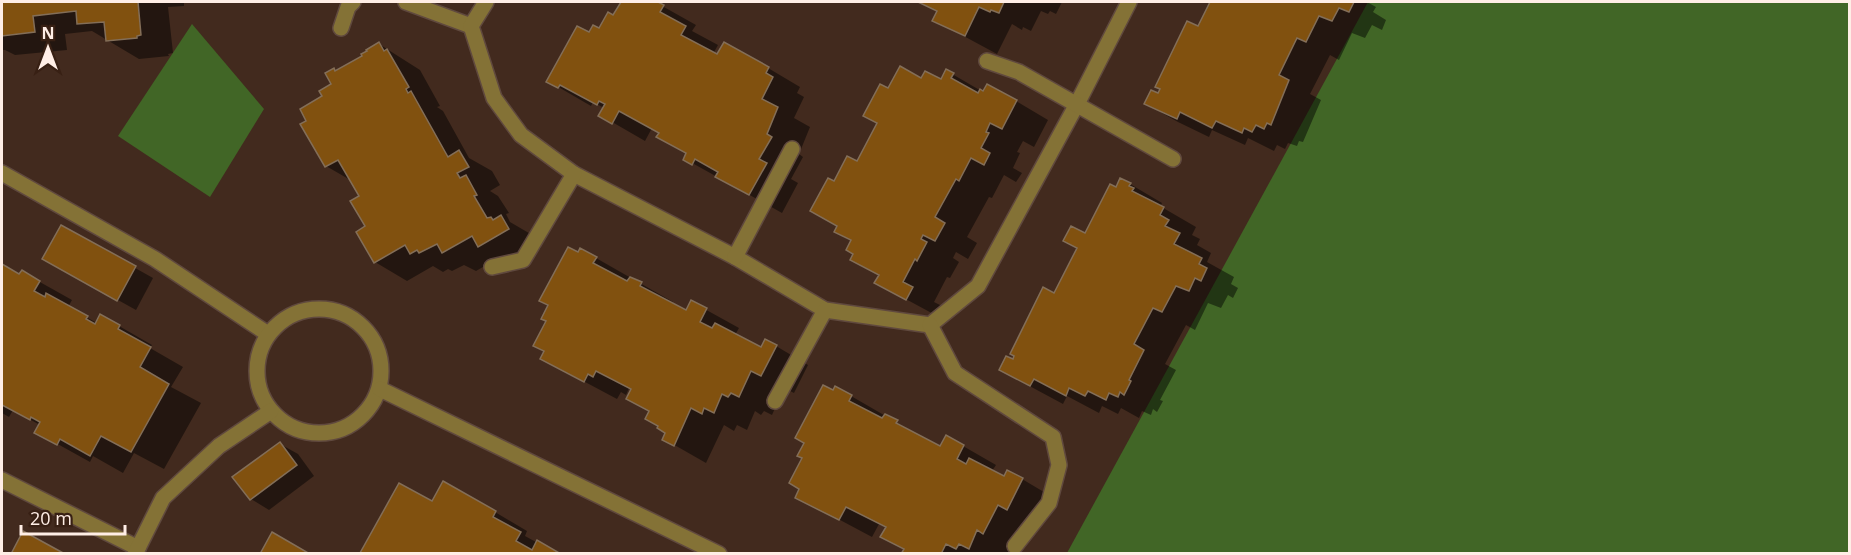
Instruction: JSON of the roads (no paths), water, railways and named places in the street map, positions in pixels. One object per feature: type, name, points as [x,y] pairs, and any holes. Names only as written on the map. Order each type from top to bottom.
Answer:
[{"type":"lane","points":[[341,28],[348,7],[353,2]]},
{"type":"lane","points":[[406,2],[471,26]]},
{"type":"lane","points":[[486,2],[471,26],[494,98],[521,135],[574,174],[735,257],[825,310],[930,326],[978,286],[1077,104],[1129,2]]},
{"type":"lane","points":[[987,61],[1019,72],[1173,159]]},
{"type":"lane","points":[[735,257],[792,149]]},
{"type":"lane","points":[[2,173],[154,259],[268,334]]},
{"type":"lane","points":[[492,267],[523,260],[574,174]]},
{"type":"lane","points":[[319,308],[339,311],[356,320],[370,333],[379,351],[383,370],[380,389],[371,407],[358,420],[341,430],[322,434],[303,431],[285,424],[271,411],[260,393],[256,373],[259,352],[268,334],[282,320],[300,311],[319,308]]},
{"type":"lane","points":[[775,401],[825,310]]},
{"type":"lane","points":[[930,326],[955,373],[1053,437],[1059,465],[1049,503],[1015,546]]},
{"type":"lane","points":[[380,389],[719,554]]},
{"type":"lane","points":[[2,480],[136,551],[163,498],[219,446],[271,411]]}]
